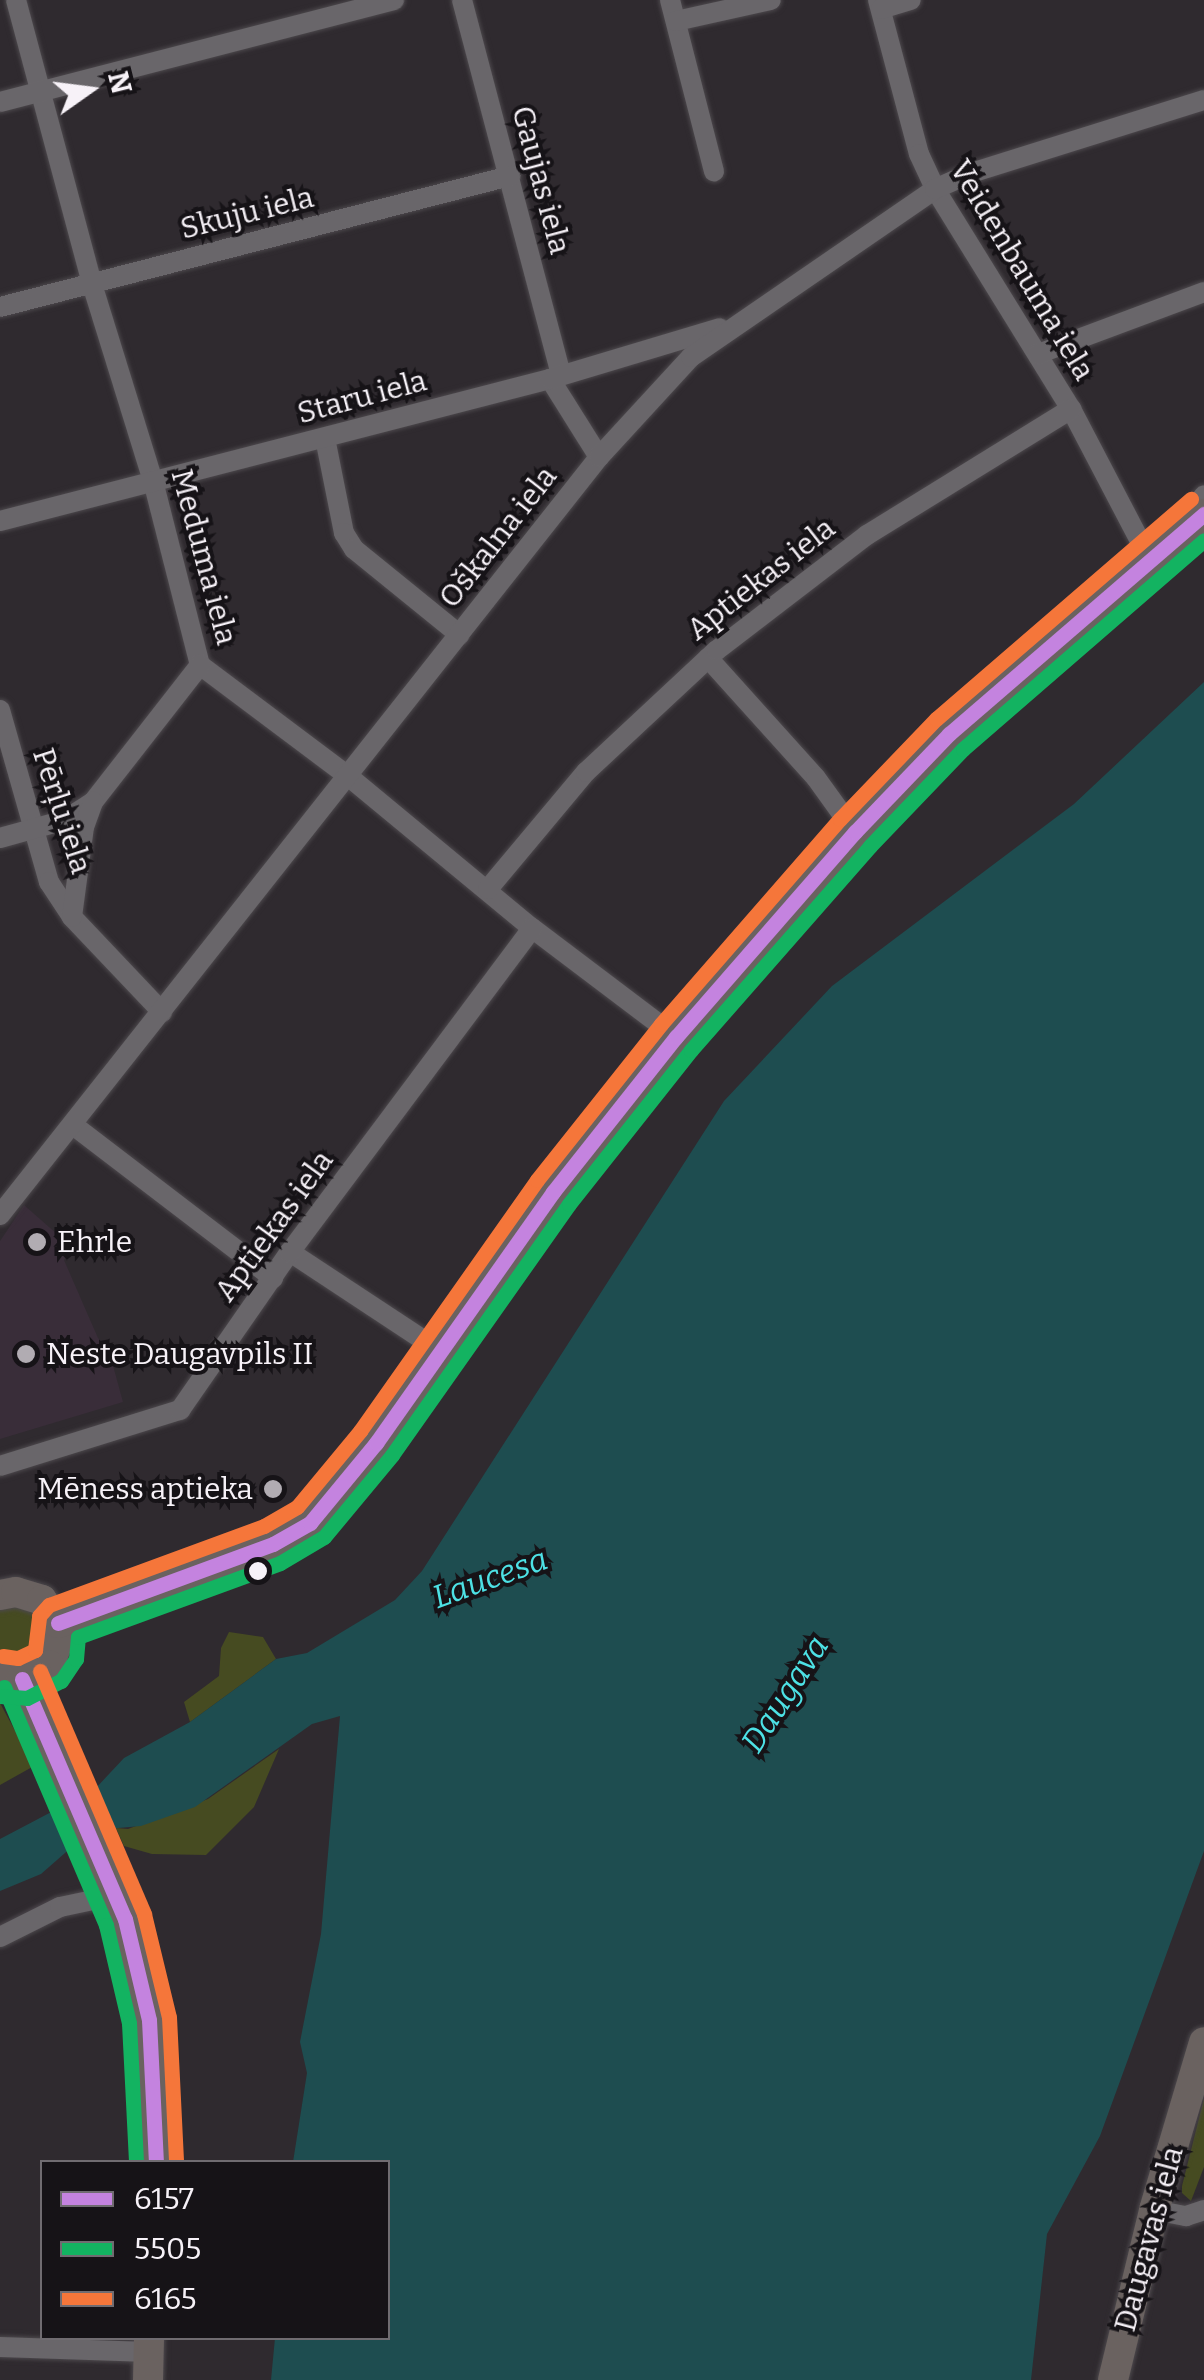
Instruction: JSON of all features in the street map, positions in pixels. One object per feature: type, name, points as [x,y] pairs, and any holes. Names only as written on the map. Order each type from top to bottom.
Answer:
[{"type":"main road","points":[[58,1622],[273,1544],[310,1523],[348,1482],[552,1192],[676,1037],[855,832],[948,734],[1193,522]]},
{"type":"main road","points":[[1,1592],[42,1600],[58,1622],[60,1638],[49,1665],[11,1677],[118,1895],[149,2020],[156,2160]]},
{"type":"main road","name":"Daugavas iela","points":[[1113,2380],[1154,2210],[1204,2042]]},
{"type":"street","name":"Meduma iela","points":[[16,0],[92,284],[153,481],[200,665],[348,776],[532,928],[676,1037]]},
{"type":"street","points":[[0,102],[394,0]]},
{"type":"street","name":"Gaujas iela","points":[[462,0],[510,176],[556,377],[599,456]]},
{"type":"street","points":[[714,171],[673,10],[770,0]]},
{"type":"street","points":[[879,5],[911,0]]},
{"type":"street","name":"Veidenbauma iela","points":[[879,5],[920,154],[934,189],[1038,354],[1149,558]]},
{"type":"street","name":"Oškalna iela","points":[[0,1215],[599,456],[690,357],[934,189],[971,173],[1204,100]]},
{"type":"street","name":"Skuju iela","points":[[0,307],[510,176]]},
{"type":"street","points":[[1038,354],[1204,292]]},
{"type":"street","name":"Staru iela","points":[[0,521],[556,377],[737,323]]},
{"type":"street","name":"Aptiekas iela","points":[[488,888],[586,772],[708,658],[866,535],[1070,409]]},
{"type":"street","points":[[325,438],[344,533],[354,549],[460,635]]},
{"type":"street","points":[[1193,522],[1204,495]]},
{"type":"street","points":[[708,658],[816,778],[855,832]]},
{"type":"street","points":[[72,917],[84,828],[93,802],[200,665]]},
{"type":"street","name":"Pērļu iela","points":[[0,710],[50,882],[72,917],[162,1012]]},
{"type":"street","points":[[0,838],[65,820],[93,802]]},
{"type":"street","name":"Aptiekas iela","points":[[0,1466],[180,1410],[290,1252],[532,928]]},
{"type":"street","points":[[73,1126],[273,1278]]},
{"type":"street","points":[[290,1252],[440,1351]]},
{"type":"street","points":[[0,1937],[60,1908],[118,1895]]},
{"type":"street","points":[[1154,2210],[1186,2216],[1204,2210]]},
{"type":"street","points":[[1,2347],[149,2356]]},
{"type":"shaded area","points":[[24,1205],[74,1249],[64,1260],[98,1338],[109,1351],[123,1402],[0,1439],[0,1241]]},
{"type":"green space","points":[[15,1606],[36,1613],[45,1630],[42,1651],[27,1665],[0,1662],[0,1610]]},
{"type":"green space","points":[[229,1632],[263,1637],[276,1659],[190,1722],[184,1702],[219,1676],[221,1648]]},
{"type":"green space","points":[[0,1703],[34,1766],[0,1785]]},
{"type":"green space","points":[[279,1749],[254,1807],[206,1855],[152,1854],[124,1846],[116,1828],[128,1829],[208,1799]]},
{"type":"green space","points":[[1204,2098],[1204,2167],[1191,2201],[1182,2193],[1182,2186]]},
{"type":"water","points":[[1204,682],[1204,1851],[1100,2136],[1047,2234],[1031,2380],[271,2380],[275,2340],[390,2340],[390,2160],[293,2160],[307,2073],[300,2042],[321,1934],[340,1716],[312,1724],[195,1807],[141,1826],[107,1829],[73,1846],[41,1874],[0,1891],[0,1839],[95,1789],[124,1758],[190,1722],[276,1659],[307,1653],[395,1600],[422,1571],[724,1101],[832,986],[1074,804]]},
{"type":"transit line","name":"6165","points":[[3,1656],[18,1658],[35,1650],[39,1616],[49,1605],[264,1526],[297,1507],[360,1431],[537,1180],[661,1024],[840,819],[936,719],[1191,499]]},
{"type":"transit line","name":"6157","points":[[58,1623],[273,1544],[310,1523],[376,1443],[553,1192],[676,1037],[855,832],[949,734],[1204,514]]},
{"type":"transit line","name":"5505","points":[[0,1696],[27,1698],[61,1681],[76,1659],[78,1637],[280,1563],[324,1537],[392,1455],[569,1204],[691,1050],[870,846],[963,749],[1204,540]]},
{"type":"transit line","name":"6165","points":[[40,1671],[144,1914],[169,2017],[176,2160]]},
{"type":"transit line","name":"6157","points":[[22,1679],[125,1919],[149,2020],[156,2160]]},
{"type":"transit line","name":"5505","points":[[4,1687],[106,1925],[129,2023],[136,2160]]},
{"type":"place","name":"Ehrle","points":[[37,1242]]},
{"type":"place","name":"Neste Daugavpils II","points":[[26,1354]]},
{"type":"place","name":"Mēness aptieka","points":[[273,1489]]},
{"type":"water label","name":"Laucesa","points":[[490,1578]]},
{"type":"water label","name":"Daugava","points":[[785,1694]]}]
